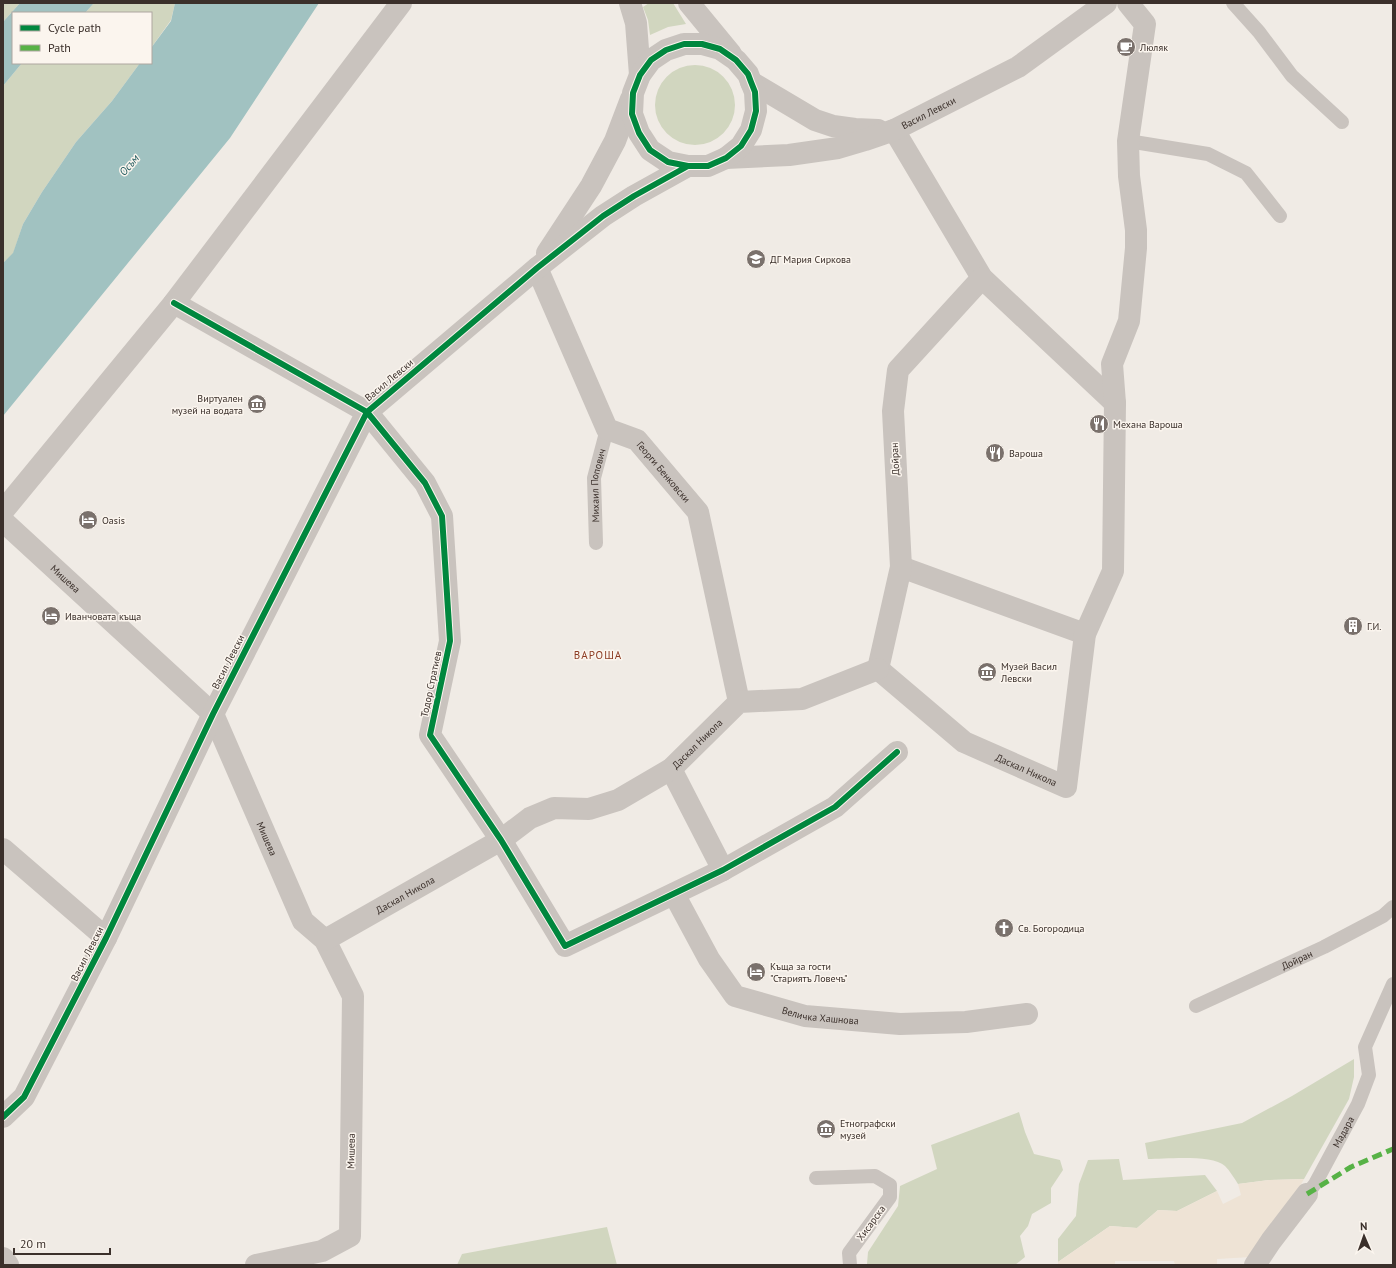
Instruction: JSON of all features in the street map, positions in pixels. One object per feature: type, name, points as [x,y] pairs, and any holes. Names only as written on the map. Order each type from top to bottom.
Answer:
[{"type":"street","points":[[3,511],[174,303],[401,3]]},
{"type":"street","points":[[630,3],[636,24],[636,84],[632,114],[638,133],[650,150],[668,162],[688,166],[708,166],[726,158],[741,146],[751,130],[756,111],[755,92],[748,74],[689,3]]},
{"type":"street","name":"Васил Левски","points":[[726,158],[789,155],[838,148],[894,130],[1018,67],[1106,3]]},
{"type":"street","points":[[901,567],[1085,634],[1113,571],[1115,403],[1112,364],[1129,321],[1136,248],[1136,230],[1128,176],[1128,141],[1145,24],[1128,3]]},
{"type":"street","points":[[537,268],[591,186],[615,141],[636,84],[651,60],[666,50],[684,44],[702,44],[720,50],[736,60]]},
{"type":"street","points":[[751,82],[815,120],[833,126],[855,129],[894,130],[982,278],[1115,403]]},
{"type":"street","points":[[537,268],[603,216],[634,196],[688,166]]},
{"type":"street","points":[[537,268],[607,429]]},
{"type":"street","name":"Васил Левски","points":[[3,1117],[24,1097],[106,938],[213,714],[367,412],[537,268]]},
{"type":"street","name":"Дойран","points":[[878,669],[901,567],[893,411],[898,370],[982,278]]},
{"type":"street","points":[[174,303],[367,412]]},
{"type":"street","name":"Тодор Стратиев","points":[[367,412],[425,483],[442,516],[450,641],[430,735],[500,840],[565,946],[674,894]]},
{"type":"street","name":"Георги Бенковски","points":[[607,429],[637,440],[698,512],[739,702]]},
{"type":"street","name":"Мишева","points":[[3,521],[213,714],[303,921],[325,940],[353,996],[350,1236],[322,1251],[256,1265]]},
{"type":"street","name":"Даскал Никола","points":[[878,669],[964,742],[1066,787],[1085,634]]},
{"type":"street","points":[[739,702],[802,699],[878,669]]},
{"type":"street","name":"Даскал Никола","points":[[325,940],[500,840],[530,818],[554,808],[589,809],[618,800],[671,769],[739,702]]},
{"type":"street","points":[[674,894],[723,870],[835,807],[897,752]]},
{"type":"street","points":[[671,769],[723,870]]},
{"type":"street","points":[[3,849],[106,938]]},
{"type":"street","name":"Величка Хашнова","points":[[674,894],[709,959],[735,996],[805,1016],[900,1024],[966,1022],[1027,1014]]},
{"type":"street","name":"Мадара","points":[[1255,1265],[1271,1241],[1307,1194]]},
{"type":"street","points":[[3,1258],[8,1265]]},
{"type":"lane","points":[[1233,3],[1259,32],[1292,76],[1342,122]]},
{"type":"lane","points":[[1128,141],[1208,154],[1246,173],[1280,216]]},
{"type":"lane","name":"Михаил Попович","points":[[596,543],[594,478],[607,429]]},
{"type":"lane","name":"Дойран","points":[[1196,1006],[1324,947],[1383,916],[1393,907]]},
{"type":"lane","name":"Мадара","points":[[1307,1194],[1315,1184],[1358,1104],[1369,1075],[1365,1047],[1393,984]]},
{"type":"lane","name":"Хисарска","points":[[816,1178],[875,1176],[890,1185],[890,1197],[849,1253],[850,1265]]},
{"type":"green space","points":[[3,3],[20,3],[3,22]]},
{"type":"green space","points":[[94,3],[175,3],[171,20],[152,47],[152,12],[86,12]]},
{"type":"green space","points":[[649,3],[673,3],[686,24],[668,27],[650,35],[648,20],[643,7]]},
{"type":"green space","points":[[21,64],[139,64],[112,101],[76,142],[42,192],[23,224],[13,254],[3,263],[3,86]]},
{"type":"green space","points":[[687,65],[703,65],[724,76],[735,97],[735,113],[724,134],[703,145],[687,145],[673,139],[666,134],[661,127],[655,113],[655,97],[661,83],[666,76],[673,71]]},
{"type":"green space","points":[[1354,1059],[1354,1077],[1349,1099],[1304,1179],[1269,1180],[1238,1184],[1227,1168],[1219,1162],[1176,1158],[1148,1159],[1145,1143],[1242,1123],[1292,1096]]},
{"type":"green space","points":[[1019,1112],[1034,1154],[1060,1160],[1063,1170],[1051,1188],[1051,1203],[1032,1214],[1028,1226],[1020,1236],[1025,1257],[1015,1265],[867,1264],[868,1252],[898,1206],[900,1186],[937,1169],[931,1145]]},
{"type":"green space","points":[[1119,1159],[1123,1180],[1205,1175],[1217,1191],[1177,1211],[1158,1210],[1137,1228],[1110,1226],[1058,1262],[1058,1239],[1076,1216],[1079,1184],[1088,1160]]},
{"type":"green space","points":[[607,1227],[617,1265],[457,1265],[462,1254]]},
{"type":"shaded area","points":[[1304,1179],[1292,1200],[1251,1257],[1217,1259],[1217,1265],[1175,1265],[1174,1261],[1115,1261],[1115,1265],[1058,1265],[1058,1262],[1110,1226],[1137,1228],[1158,1210],[1177,1211],[1217,1191],[1223,1204],[1241,1195],[1238,1184],[1269,1180]]},
{"type":"water","points":[[20,3],[94,3],[86,12],[12,12],[12,64],[21,64],[3,86],[3,22]]},
{"type":"water","name":"Осъм","points":[[175,3],[319,3],[230,138],[3,416],[3,263],[13,253],[23,224],[42,192],[76,142],[112,101],[139,64],[152,64],[152,47],[171,21]]},
{"type":"marked path","points":[[1307,1194],[1351,1167],[1393,1149]]},
{"type":"cycle path","points":[[3,1117],[24,1097],[106,938],[213,714],[367,412],[537,268],[603,216],[634,196],[688,166],[708,166],[726,158],[741,146],[751,130],[756,111],[755,92],[748,74],[736,60],[720,49],[702,44],[684,44],[666,50],[651,60],[640,75],[633,93],[632,114],[639,133],[650,150],[668,162],[688,166]]},
{"type":"cycle path","points":[[174,303],[367,412],[425,483],[442,516],[450,641],[430,735],[501,840],[565,946],[723,870],[835,807],[897,752]]},
{"type":"place","name":"Люляк","points":[[1126,47]]},
{"type":"place","name":"ДГ Мария Сиркова","points":[[756,259]]},
{"type":"place","name":"Виртуален музей на водата","points":[[257,404]]},
{"type":"place","name":"Механа Вароша","points":[[1099,424]]},
{"type":"place","name":"Вароша","points":[[995,453]]},
{"type":"place","name":"Oasis","points":[[88,520]]},
{"type":"place","name":"Иванчовата къща","points":[[51,616]]},
{"type":"place","name":"Г.И.","points":[[1353,626]]},
{"type":"place","name":"Музей Васил Левски","points":[[987,672]]},
{"type":"place","name":"Св. Богородица","points":[[1004,928]]},
{"type":"place","name":"Къща за гости \"Стариятъ Ловечъ\"","points":[[756,972]]},
{"type":"place","name":"Етнографски музей","points":[[826,1129]]},
{"type":"district","name":"ВАРОША","points":[[598,655]]}]
